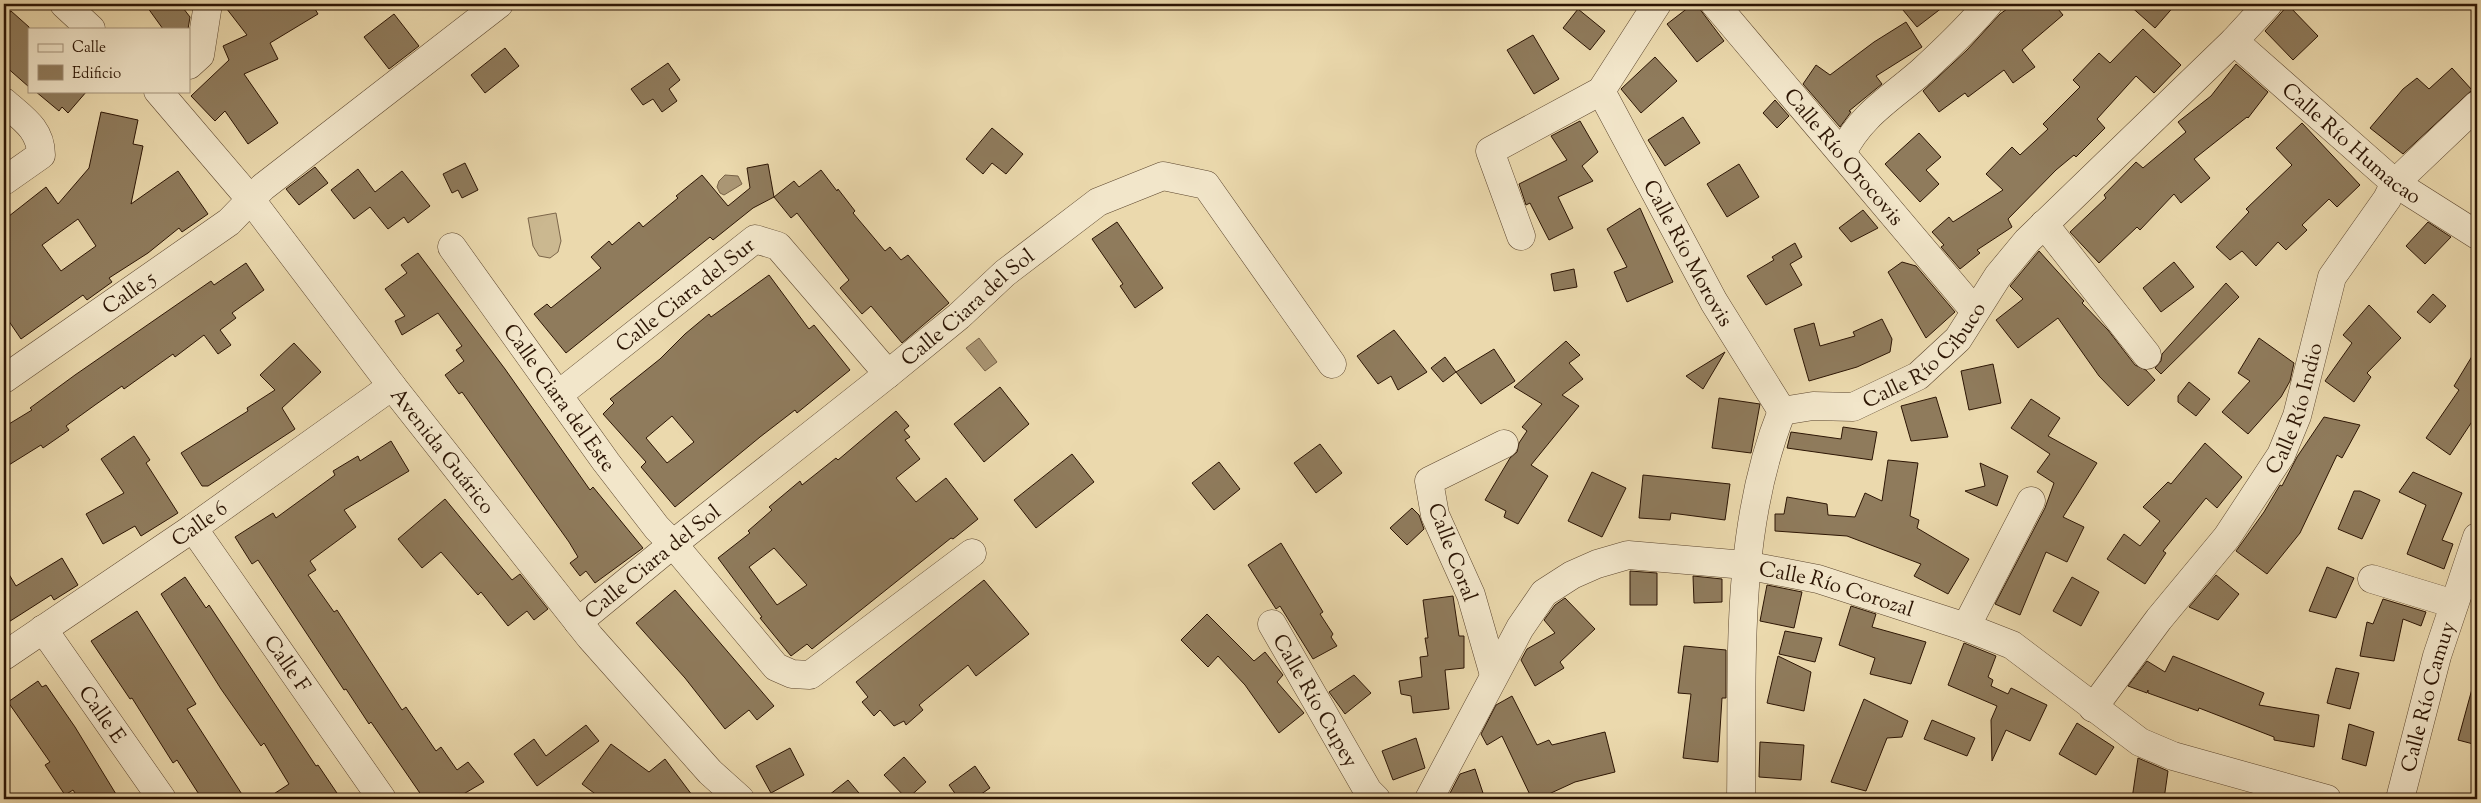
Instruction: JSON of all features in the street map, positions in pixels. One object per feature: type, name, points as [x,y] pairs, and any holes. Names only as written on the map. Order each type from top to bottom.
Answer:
[{"type":"street","points":[[64,4],[89,28]]},
{"type":"street","points":[[190,64],[200,55],[208,4]]},
{"type":"street","name":"Calle 5","points":[[6,374],[228,222],[263,187],[499,4]]},
{"type":"street","points":[[1521,236],[1490,151],[1601,91],[1656,4]]},
{"type":"street","name":"Calle Río Orocovis","points":[[1715,4],[1974,310]]},
{"type":"street","points":[[1842,153],[1852,133],[1877,107],[1920,73],[1965,32],[1988,4]]},
{"type":"street","name":"Calle Río Cibuco","points":[[1782,411],[1812,406],[1852,407],[1918,376],[1958,339],[1974,310],[1998,276],[2027,241],[2234,41],[2268,4]]},
{"type":"street","name":"Calle Río Humacao","points":[[2234,41],[2395,183],[2477,235]]},
{"type":"street","name":"Calle Río Morovis","points":[[1601,91],[1714,302],[1782,411]]},
{"type":"street","name":"Avenida Guárico","points":[[159,92],[251,200],[392,386],[578,622],[710,772],[740,799]]},
{"type":"street","points":[[4,102],[34,130],[41,142],[41,155],[4,181]]},
{"type":"street","name":"Calle Río Indio","points":[[2093,708],[2159,619],[2227,537],[2281,455],[2297,416],[2332,277],[2387,199],[2395,183],[2477,105]]},
{"type":"street","name":"Calle Ciara del Sol","points":[[578,622],[959,316],[1005,273],[1098,202],[1163,176],[1206,185],[1332,364]]},
{"type":"street","points":[[2044,224],[2147,355]]},
{"type":"street","name":"Calle Ciara del Sur","points":[[558,395],[755,239],[778,246],[888,374]]},
{"type":"street","name":"Calle Ciara del Este","points":[[452,247],[606,462],[657,528],[673,544],[776,667],[792,674],[810,675],[972,553]]},
{"type":"street","name":"Calle 6","points":[[4,656],[192,528],[392,386]]},
{"type":"street","points":[[1741,799],[1745,564],[1766,454],[1782,411]]},
{"type":"street","name":"Calle Coral","points":[[1494,675],[1471,595],[1435,515],[1429,481],[1504,444]]},
{"type":"street","points":[[1966,627],[2031,501]]},
{"type":"street","name":"Calle F","points":[[192,528],[382,799]]},
{"type":"street","name":"Calle Río Camuy","points":[[2400,799],[2437,656],[2477,537]]},
{"type":"street","name":"Calle Río Corozal","points":[[1429,799],[1520,628],[1544,593],[1572,575],[1597,564],[1628,555],[1745,564],[1818,579],[1966,627],[2012,645],[2140,742],[2173,756],[2327,799]]},
{"type":"street","points":[[2372,578],[2454,604]]},
{"type":"street","name":"Calle Río Cupey","points":[[1272,624],[1368,791],[1376,799]]},
{"type":"street","name":"Calle E","points":[[43,628],[162,799]]},
{"type":"shaded area","points":[[725,175],[738,176],[742,184],[724,195],[720,193],[717,187],[719,181]]},
{"type":"shaded area","points":[[556,213],[561,241],[558,252],[550,258],[539,256],[533,246],[528,218]]},
{"type":"shaded area","points":[[979,338],[997,362],[985,371],[966,348]]},
{"type":"building","points":[[145,4],[180,4],[190,17],[188,28],[162,28]]},
{"type":"building","points":[[223,4],[312,4],[318,14],[270,43],[278,59],[244,74],[278,123],[248,144],[225,111],[215,121],[191,96],[229,60],[223,46],[247,35]]},
{"type":"building","points":[[1693,4],[1696,4],[1724,41],[1697,62],[1667,24]]},
{"type":"building","points":[[1898,4],[1947,4],[1917,27]]},
{"type":"building","points":[[2014,4],[2054,4],[2063,15],[2022,50],[2035,67],[2013,83],[2004,70],[1968,97],[1965,93],[1939,112],[1923,91],[1967,50],[2000,14]]},
{"type":"building","points":[[2128,4],[2176,4],[2155,28]]},
{"type":"building","points":[[2288,5],[2318,36],[2293,60],[2265,31]]},
{"type":"building","points":[[1578,9],[1605,31],[1590,50],[1563,28]]},
{"type":"building","points":[[11,11],[29,27],[28,86],[4,65],[4,20]]},
{"type":"building","points":[[394,14],[419,46],[389,69],[364,37]]},
{"type":"building","points":[[1906,22],[1922,47],[1876,76],[1882,84],[1849,111],[1851,112],[1840,127],[1803,84],[1816,65],[1830,75],[1874,42]]},
{"type":"building","points":[[2143,29],[2181,65],[2154,93],[2136,76],[2097,119],[2105,128],[2076,157],[2074,155],[2056,170],[2008,219],[2012,227],[1977,250],[1980,253],[1960,269],[1941,247],[1944,245],[1932,232],[1949,217],[1953,222],[2003,190],[1986,174],[2012,147],[2020,155],[2048,129],[2043,124],[2080,87],[2073,80],[2099,53],[2110,63]]},
{"type":"building","points":[[1533,35],[1559,79],[1534,94],[1507,50]]},
{"type":"building","points":[[505,48],[519,66],[485,93],[471,75]]},
{"type":"building","points":[[1655,57],[1677,81],[1641,113],[1621,89]]},
{"type":"building","points":[[668,63],[680,80],[669,89],[677,101],[662,112],[653,99],[643,105],[631,89]]},
{"type":"building","points":[[2236,64],[2268,92],[2248,118],[2194,159],[2210,178],[2181,203],[2174,194],[2140,230],[2137,227],[2099,263],[2070,232],[2106,198],[2104,195],[2136,162],[2143,168],[2186,132],[2178,122],[2211,96]]},
{"type":"building","points":[[2452,68],[2472,90],[2403,154],[2370,128],[2403,89],[2417,78],[2429,89]]},
{"type":"building","points":[[36,92],[86,92],[68,113],[62,107],[59,111]]},
{"type":"building","points":[[1775,100],[1789,116],[1777,128],[1763,113]]},
{"type":"building","points":[[101,112],[138,120],[133,144],[143,146],[131,204],[178,171],[208,214],[182,232],[179,228],[148,253],[109,278],[112,282],[87,300],[83,295],[21,339],[4,314],[4,220],[46,187],[58,204],[89,168]],"holes":[[[78,219],[96,246],[61,271],[42,245]]]},
{"type":"building","points":[[1683,117],[1700,143],[1665,166],[1648,140]]},
{"type":"building","points":[[1580,121],[1598,152],[1582,166],[1593,181],[1558,197],[1573,228],[1549,240],[1530,203],[1526,205],[1519,184],[1567,160],[1551,136]]},
{"type":"building","points":[[2302,123],[2360,185],[2337,207],[2329,199],[2302,225],[2307,230],[2286,250],[2278,242],[2256,266],[2242,251],[2230,260],[2216,247],[2249,212],[2246,209],[2292,165],[2276,148]]},
{"type":"building","points":[[992,128],[1023,154],[1006,174],[992,163],[983,174],[966,159]]},
{"type":"building","points":[[1919,133],[1941,157],[1926,170],[1939,184],[1920,202],[1885,164]]},
{"type":"building","points":[[465,163],[478,190],[462,198],[458,190],[452,193],[443,174]]},
{"type":"building","points":[[768,164],[774,197],[753,208],[713,240],[710,237],[566,353],[534,314],[547,304],[551,308],[601,268],[591,257],[609,241],[612,245],[639,222],[643,227],[702,175],[728,206],[750,188],[747,168]]},
{"type":"building","points":[[1739,164],[1759,197],[1727,217],[1707,184]]},
{"type":"building","points":[[315,167],[328,183],[299,205],[286,189]]},
{"type":"building","points":[[358,169],[375,192],[402,171],[430,206],[408,223],[404,217],[388,229],[370,207],[354,219],[331,190]]},
{"type":"building","points":[[821,170],[837,191],[838,189],[855,211],[853,213],[885,251],[890,247],[901,260],[908,255],[949,303],[902,343],[871,306],[862,314],[840,288],[849,280],[797,213],[791,218],[774,197],[794,181],[799,187]]},
{"type":"building","points":[[1640,208],[1673,282],[1627,302],[1614,272],[1627,267],[1607,229]]},
{"type":"building","points":[[1863,210],[1878,228],[1851,242],[1839,228]]},
{"type":"building","points":[[1117,222],[1163,288],[1135,308],[1120,286],[1123,284],[1092,239]]},
{"type":"building","points":[[2428,222],[2451,237],[2425,264],[2406,246]]},
{"type":"building","points":[[1795,243],[1802,257],[1790,264],[1802,285],[1766,305],[1747,276],[1774,260],[1772,257]]},
{"type":"building","points":[[2039,251],[2084,301],[2082,303],[2108,330],[2135,365],[2146,370],[2155,380],[2128,406],[2099,376],[2058,318],[2018,348],[1996,320],[2023,299],[2010,286]]},
{"type":"building","points":[[418,253],[505,369],[590,490],[593,487],[643,548],[595,583],[586,571],[580,576],[570,563],[578,557],[569,542],[462,392],[459,394],[445,375],[464,361],[456,350],[462,346],[438,313],[402,335],[395,321],[405,316],[385,289],[407,273],[401,265]]},
{"type":"building","points":[[1902,262],[1916,266],[1955,312],[1926,338],[1888,272]]},
{"type":"building","points":[[2174,262],[2194,287],[2161,312],[2143,288]]},
{"type":"building","points":[[246,263],[264,290],[232,313],[236,318],[220,330],[231,345],[218,354],[204,335],[175,357],[173,354],[124,389],[122,386],[66,426],[69,430],[43,448],[41,445],[4,468],[4,427],[32,410],[30,408],[75,375],[211,281],[214,285]]},
{"type":"building","points":[[1574,269],[1577,287],[1554,291],[1551,274]]},
{"type":"building","points":[[769,275],[809,329],[814,325],[850,370],[797,413],[795,410],[760,437],[675,507],[641,467],[646,462],[603,414],[614,403],[610,399],[660,359],[685,334],[709,314],[711,317]],"holes":[[[672,416],[694,442],[667,463],[646,438]]]},
{"type":"building","points":[[2226,283],[2239,297],[2161,374],[2155,368],[2161,361],[2162,354]]},
{"type":"building","points":[[2433,294],[2446,306],[2430,323],[2417,312]]},
{"type":"building","points":[[2369,305],[2401,338],[2367,373],[2371,377],[2354,402],[2325,381],[2352,343],[2343,335]]},
{"type":"building","points":[[1882,319],[1892,339],[1890,352],[1857,367],[1809,381],[1794,329],[1814,323],[1820,346],[1855,336],[1853,332]]},
{"type":"building","points":[[1394,330],[1427,372],[1398,390],[1391,376],[1378,384],[1357,356]]},
{"type":"building","points":[[2259,338],[2294,363],[2290,381],[2281,397],[2248,434],[2222,412],[2250,381],[2238,373]]},
{"type":"building","points":[[1566,341],[1580,355],[1569,363],[1583,379],[1562,395],[1579,406],[1531,465],[1548,476],[1518,524],[1504,517],[1506,511],[1485,500],[1510,458],[1517,452],[1519,443],[1527,431],[1522,427],[1542,404],[1514,387]]},
{"type":"building","points":[[294,343],[321,372],[282,408],[295,429],[208,486],[202,486],[181,453],[248,411],[247,408],[275,390],[260,375]]},
{"type":"building","points":[[2477,348],[2477,414],[2450,455],[2426,438],[2459,390],[2454,386]]},
{"type":"building","points":[[1494,349],[1515,381],[1481,404],[1456,372]]},
{"type":"building","points":[[1725,352],[1703,389],[1686,376]]},
{"type":"building","points":[[1445,357],[1456,372],[1443,382],[1431,368]]},
{"type":"building","points":[[1993,364],[2001,403],[1969,410],[1961,371]]},
{"type":"building","points":[[2189,382],[2210,399],[2196,416],[2178,402],[2178,396]]},
{"type":"building","points":[[1000,387],[1029,424],[984,462],[954,424]]},
{"type":"building","points":[[1936,397],[1948,437],[1911,441],[1901,406]]},
{"type":"building","points":[[1719,398],[1760,404],[1751,453],[1712,448]]},
{"type":"building","points":[[2031,399],[2060,418],[2048,436],[2097,463],[2063,517],[2084,527],[2067,562],[2046,552],[2020,615],[1995,604],[2045,508],[2054,483],[2037,472],[2050,454],[2011,428]]},
{"type":"building","points":[[896,411],[909,426],[904,430],[910,437],[905,440],[920,459],[896,478],[916,502],[946,478],[978,519],[953,539],[951,538],[812,649],[807,644],[791,656],[760,618],[762,617],[718,558],[750,533],[748,531],[772,510],[769,507],[800,481],[802,485],[836,458],[838,460]],"holes":[[[774,548],[807,585],[777,605],[749,567]]]},
{"type":"building","points":[[2324,417],[2360,425],[2342,458],[2337,455],[2300,533],[2267,574],[2236,551],[2264,512],[2280,485],[2282,486],[2297,457]]},
{"type":"building","points":[[1843,427],[1877,432],[1872,460],[1787,448],[1791,432],[1841,439]]},
{"type":"building","points":[[134,436],[150,460],[146,463],[178,513],[141,536],[135,526],[103,544],[86,514],[124,493],[101,459]]},
{"type":"building","points":[[391,441],[409,471],[344,510],[356,527],[310,561],[316,570],[308,575],[334,612],[337,610],[402,710],[406,707],[436,751],[441,747],[457,770],[468,762],[484,782],[455,799],[424,799],[371,722],[369,724],[346,689],[344,690],[258,560],[252,564],[235,537],[273,513],[276,518],[335,475],[333,471],[358,456],[360,461]]},
{"type":"building","points":[[2205,443],[2242,477],[2217,508],[2206,498],[2163,551],[2166,553],[2145,584],[2107,559],[2124,534],[2140,546],[2160,521],[2143,507],[2168,482],[2171,484]]},
{"type":"building","points":[[1320,444],[1342,473],[1316,493],[1294,463]]},
{"type":"building","points":[[1072,454],[1094,482],[1036,528],[1014,500]]},
{"type":"building","points":[[1888,460],[1918,463],[1910,516],[1919,520],[1917,528],[1969,559],[1948,594],[1914,576],[1921,564],[1847,536],[1775,531],[1775,514],[1784,514],[1787,497],[1827,504],[1828,515],[1855,517],[1865,493],[1882,501]]},
{"type":"building","points":[[1219,462],[1240,489],[1214,510],[1192,483]]},
{"type":"building","points":[[1980,463],[2008,476],[1997,506],[1965,491],[1985,486]]},
{"type":"building","points":[[1592,472],[1626,488],[1602,537],[1568,521]]},
{"type":"building","points":[[2413,472],[2462,493],[2442,540],[2453,544],[2444,569],[2407,554],[2426,505],[2399,492]]},
{"type":"building","points":[[1643,475],[1730,484],[1725,520],[1671,513],[1670,520],[1639,518]]},
{"type":"building","points":[[2354,491],[2360,491],[2380,500],[2362,539],[2338,529]]},
{"type":"building","points":[[445,499],[512,580],[520,574],[548,609],[534,620],[527,611],[508,626],[481,592],[478,595],[441,552],[422,568],[398,539]]},
{"type":"building","points":[[1412,508],[1419,515],[1424,529],[1407,545],[1390,528]]},
{"type":"building","points":[[1281,543],[1323,612],[1320,614],[1333,634],[1331,637],[1337,646],[1313,659],[1280,606],[1276,609],[1248,565]]},
{"type":"building","points":[[62,558],[78,585],[54,600],[51,595],[4,625],[4,566],[16,586]]},
{"type":"building","points":[[2327,567],[2354,578],[2336,618],[2309,611]]},
{"type":"building","points":[[1630,571],[1657,573],[1657,605],[1630,605]]},
{"type":"building","points":[[2216,575],[2239,594],[2218,620],[2189,607]]},
{"type":"building","points":[[1693,576],[1722,579],[1722,602],[1694,603]]},
{"type":"building","points":[[185,577],[206,608],[209,605],[316,766],[318,765],[341,799],[266,799],[289,784],[264,743],[261,746],[221,689],[161,594]]},
{"type":"building","points":[[2072,577],[2099,592],[2081,626],[2053,611]]},
{"type":"building","points":[[984,580],[1029,634],[976,676],[968,665],[919,705],[923,710],[906,725],[904,721],[894,726],[880,710],[874,716],[862,702],[868,697],[856,682]]},
{"type":"building","points":[[1767,585],[1802,592],[1794,628],[1760,621]]},
{"type":"building","points":[[675,590],[774,706],[757,720],[749,710],[725,729],[685,678],[636,623]]},
{"type":"building","points":[[1453,596],[1459,636],[1464,636],[1464,668],[1445,670],[1449,709],[1413,713],[1411,696],[1401,694],[1399,681],[1422,677],[1420,657],[1428,656],[1425,638],[1428,638],[1423,600]]},
{"type":"building","points":[[1565,598],[1595,629],[1560,662],[1564,668],[1535,686],[1521,660],[1527,649],[1555,633],[1544,620],[1555,605]]},
{"type":"building","points":[[2383,599],[2426,612],[2421,626],[2403,619],[2394,661],[2360,656],[2367,622],[2373,624]]},
{"type":"building","points":[[1851,606],[1876,614],[1872,627],[1926,642],[1911,684],[1870,674],[1875,658],[1839,645]]},
{"type":"building","points":[[137,611],[196,704],[187,709],[245,799],[202,799],[177,760],[173,763],[132,698],[130,699],[91,641]]},
{"type":"building","points":[[1207,614],[1254,661],[1265,652],[1283,675],[1277,682],[1304,713],[1279,733],[1245,685],[1218,656],[1208,667],[1181,640]]},
{"type":"building","points":[[1785,631],[1822,638],[1815,662],[1779,654]]},
{"type":"building","points":[[1964,643],[1996,656],[1988,677],[1993,680],[1991,686],[2008,694],[2011,688],[2047,705],[2030,741],[2006,730],[1992,761],[1991,720],[1997,706],[1948,685]]},
{"type":"building","points":[[1684,646],[1726,650],[1726,698],[1722,698],[1718,762],[1683,758],[1691,694],[1678,693]]},
{"type":"building","points":[[1778,656],[1811,672],[1804,711],[1767,703]]},
{"type":"building","points":[[2173,656],[2264,693],[2259,705],[2319,715],[2314,747],[2274,740],[2274,737],[2199,708],[2198,711],[2148,693],[2148,690],[2147,693],[2128,686],[2147,661],[2165,672]]},
{"type":"building","points":[[2336,668],[2359,673],[2350,709],[2327,703]]},
{"type":"building","points":[[1354,675],[1371,693],[1345,714],[1329,692]]},
{"type":"building","points":[[38,681],[42,687],[46,685],[75,727],[119,799],[79,799],[73,790],[65,795],[45,765],[50,762],[8,702]]},
{"type":"building","points":[[2472,689],[2477,689],[2477,745],[2458,740]]},
{"type":"building","points":[[1512,696],[1537,745],[1549,740],[1552,745],[1605,732],[1615,772],[1575,782],[1538,799],[1532,799],[1502,736],[1487,745],[1481,734],[1496,705]]},
{"type":"building","points":[[1864,699],[1908,721],[1902,737],[1887,738],[1866,791],[1831,782]]},
{"type":"building","points":[[1932,720],[1975,738],[1967,756],[1924,739]]},
{"type":"building","points":[[2077,723],[2114,747],[2096,775],[2059,754]]},
{"type":"building","points":[[2349,724],[2374,732],[2366,766],[2342,759]]},
{"type":"building","points":[[586,725],[599,741],[537,786],[514,754],[534,739],[546,756]]},
{"type":"building","points":[[1416,738],[1425,768],[1393,780],[1382,751]]},
{"type":"building","points":[[1760,742],[1804,745],[1801,780],[1759,777]]},
{"type":"building","points":[[611,744],[649,772],[665,759],[695,799],[602,799],[582,784]]},
{"type":"building","points":[[790,748],[804,775],[771,793],[756,766]]},
{"type":"building","points":[[904,757],[926,782],[907,799],[884,775]]},
{"type":"building","points":[[2138,758],[2168,771],[2164,799],[2132,799]]},
{"type":"building","points":[[975,766],[990,788],[974,799],[959,799],[949,785]]},
{"type":"building","points":[[1475,769],[1485,799],[1447,799],[1460,774]]},
{"type":"building","points":[[848,780],[864,799],[824,799]]}]
